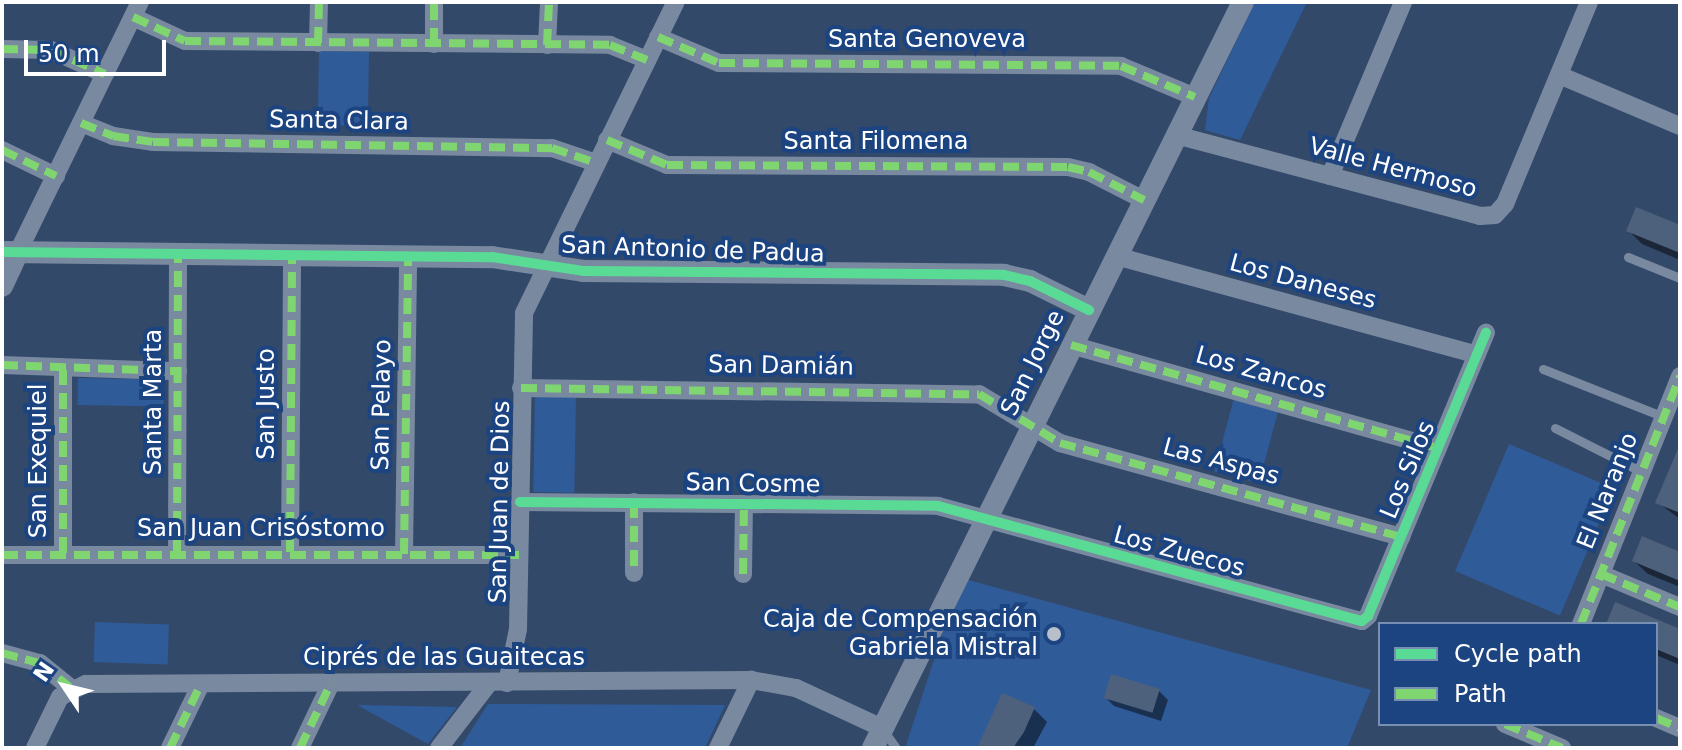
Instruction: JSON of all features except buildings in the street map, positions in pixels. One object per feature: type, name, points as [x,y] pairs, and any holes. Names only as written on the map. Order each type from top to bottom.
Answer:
[{"type":"street","points":[[318,43],[319,2]]},
{"type":"street","points":[[434,2],[434,44]]},
{"type":"street","points":[[547,45],[549,2]]},
{"type":"street","name":"San Juan de Dios","points":[[439,748],[498,683],[518,629],[522,320],[545,265],[676,2]]},
{"type":"street","name":"San Jorge","points":[[877,738],[1243,2]]},
{"type":"street","points":[[1330,176],[1403,2]]},
{"type":"street","name":"Valle Hermoso","points":[[1176,135],[1480,216],[1495,215],[1505,204],[1589,2]]},
{"type":"street","points":[[2,286],[10,252],[56,176],[137,10],[185,41],[610,45],[647,60]]},
{"type":"street","name":"Santa Genoveva","points":[[658,37],[719,63],[1121,66],[1195,97]]},
{"type":"street","points":[[2,49],[51,50],[105,74]]},
{"type":"street","points":[[1559,75],[1680,126]]},
{"type":"street","name":"Santa Clara","points":[[81,123],[153,142],[552,148],[596,163]]},
{"type":"street","name":"Santa Filomena","points":[[607,140],[667,165],[1068,167],[1089,172],[1144,200]]},
{"type":"street","points":[[2,150],[56,176]]},
{"type":"street","name":"San Antonio de Padua","points":[[10,252],[492,257],[596,271],[1004,275],[1030,281],[1089,310]]},
{"type":"street","name":"Santa Marta","points":[[177,551],[178,253]]},
{"type":"street","name":"San Justo","points":[[290,552],[292,255]]},
{"type":"street","name":"Los Daneses","points":[[1116,256],[1477,355]]},
{"type":"street","name":"San Pelayo","points":[[404,554],[408,257]]},
{"type":"street","name":"Los Silos","points":[[1364,620],[1486,333]]},
{"type":"street","name":"Los Zancos","points":[[1071,345],[1438,448]]},
{"type":"street","points":[[2,365],[63,370],[178,371]]},
{"type":"street","name":"San Exequiel","points":[[63,370],[63,553]]},
{"type":"street","name":"El Naranjo","points":[[1582,622],[1680,376]]},
{"type":"street","name":"San Damián","points":[[521,388],[970,392],[994,399],[1032,424]]},
{"type":"street","name":"Las Aspas","points":[[1032,424],[1060,443],[1401,537]]},
{"type":"street","name":"San Cosme","points":[[520,502],[925,505],[984,521]]},
{"type":"street","points":[[634,502],[634,573]]},
{"type":"street","name":"San Cosme","points":[[743,574],[744,504]]},
{"type":"street","name":"Los Zuecos","points":[[984,521],[1364,620]]},
{"type":"street","name":"San Juan Crisóstomo","points":[[2,555],[177,551],[519,555]]},
{"type":"street","points":[[1601,574],[1680,607]]},
{"type":"street","points":[[5,653],[40,663],[70,687],[35,748]]},
{"type":"street","points":[[718,748],[751,680]]},
{"type":"street","name":"Ciprés de las Guaitecas","points":[[70,687],[751,680],[796,688],[877,738]]},
{"type":"street","points":[[300,748],[331,683]]},
{"type":"street","points":[[170,748],[201,684]]},
{"type":"street","points":[[1658,719],[1680,728]]},
{"type":"street","points":[[1510,726],[1562,748]]},
{"type":"lane","points":[[1628,257],[1680,278]]},
{"type":"lane","points":[[1543,369],[1664,417]]},
{"type":"lane","points":[[1555,428],[1642,472]]},
{"type":"lane","points":[[877,738],[896,748]]},
{"type":"shaded area","points":[[1255,2],[1307,2],[1240,140],[1205,130],[1209,98]]},
{"type":"shaded area","points":[[319,51],[369,52],[368,126],[318,125]]},
{"type":"shaded area","points":[[78,378],[164,380],[164,406],[78,405]]},
{"type":"shaded area","points":[[535,395],[576,396],[574,493],[533,492]]},
{"type":"shaded area","points":[[1234,398],[1278,410],[1259,483],[1214,471]]},
{"type":"shaded area","points":[[1509,444],[1614,489],[1560,616],[1455,571]]},
{"type":"shaded area","name":"Caja de Compensación Gabriela Mistral","points":[[961,578],[1371,690],[1347,748],[905,748]]},
{"type":"shaded area","points":[[95,622],[169,625],[168,665],[94,662]]},
{"type":"shaded area","points":[[488,704],[725,705],[705,748],[460,748]]},
{"type":"shaded area","points":[[357,705],[457,707],[428,744]]},
{"type":"marked path","points":[[318,43],[319,2]]},
{"type":"marked path","points":[[434,2],[434,44]]},
{"type":"marked path","points":[[547,45],[549,2]]},
{"type":"marked path","points":[[133,17],[185,41],[610,45],[647,60]]},
{"type":"marked path","points":[[658,37],[719,63],[1121,66],[1195,97]]},
{"type":"marked path","points":[[2,49],[51,50],[105,74]]},
{"type":"marked path","points":[[81,123],[113,136],[153,142],[552,148],[596,163]]},
{"type":"marked path","points":[[607,140],[667,165],[1068,167],[1089,172],[1144,200]]},
{"type":"marked path","points":[[2,150],[56,176]]},
{"type":"marked path","points":[[177,551],[178,253]]},
{"type":"marked path","points":[[290,552],[292,255]]},
{"type":"marked path","points":[[404,554],[408,257]]},
{"type":"marked path","points":[[1071,345],[1438,448]]},
{"type":"marked path","points":[[2,365],[178,371]]},
{"type":"marked path","points":[[63,370],[63,553]]},
{"type":"marked path","points":[[1582,622],[1680,376]]},
{"type":"marked path","points":[[521,388],[979,394],[1060,443],[1401,537]]},
{"type":"marked path","points":[[634,502],[634,573]]},
{"type":"marked path","points":[[743,574],[744,504]]},
{"type":"marked path","points":[[2,555],[519,555]]},
{"type":"marked path","points":[[1601,574],[1680,607]]},
{"type":"marked path","points":[[2,653],[40,663],[70,687]]},
{"type":"marked path","points":[[300,748],[331,683]]},
{"type":"marked path","points":[[170,748],[201,684]]},
{"type":"marked path","points":[[1658,719],[1680,728]]},
{"type":"marked path","points":[[1510,726],[1562,748]]},
{"type":"cycle path","points":[[2,252],[492,257],[583,271],[1004,275],[1030,281],[1089,310]]},
{"type":"cycle path","points":[[520,502],[938,506],[1362,621],[1368,616],[1486,333]]},
{"type":"place","name":"Caja de Compensación Gabriela Mistral","points":[[1054,634]]}]
